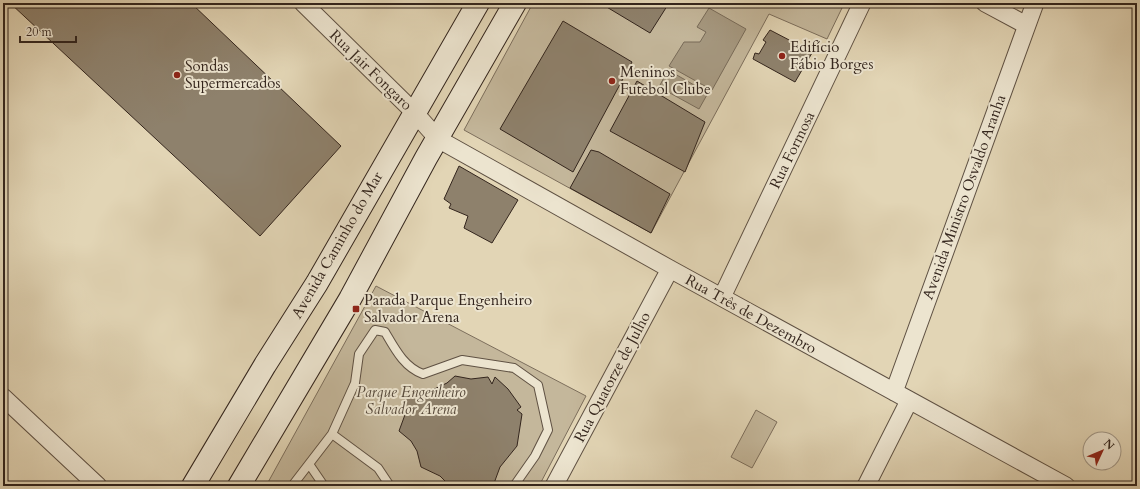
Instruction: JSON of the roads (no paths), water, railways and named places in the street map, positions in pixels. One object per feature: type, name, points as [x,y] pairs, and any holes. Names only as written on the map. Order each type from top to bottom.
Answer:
[{"type":"main road","name":"Avenida Caminho do Mar","points":[[195,485],[265,365],[317,283],[478,3]]},
{"type":"main road","points":[[239,486],[350,300],[438,139],[515,3]]},
{"type":"street","name":"Rua Jair Fongaro","points":[[303,3],[414,112],[438,139]]},
{"type":"street","name":"Rua Formosa","points":[[722,297],[862,3]]},
{"type":"street","points":[[985,3],[1026,25]]},
{"type":"street","name":"Avenida Ministro Osvaldo Aranha","points":[[894,392],[1035,3]]},
{"type":"street","name":"Rua Três de Dezembro","points":[[438,139],[670,269],[1066,486]]},
{"type":"street","name":"Rua Quatorze de Julho","points":[[554,486],[670,269]]},
{"type":"street","points":[[3,397],[98,486]]},
{"type":"street","points":[[866,486],[909,401]]},
{"type":"lane","points":[[292,486],[332,434],[355,383],[359,354],[375,330],[385,332],[396,351],[412,370],[423,374],[462,360],[514,368],[538,385],[548,430],[535,456],[514,486]]},
{"type":"lane","points":[[332,434],[378,468],[390,486]]},
{"type":"lane","points":[[309,464],[324,486]]},
{"type":"place","name":"Edifício Fábio Borges","points":[[782,56]]},
{"type":"place","name":"Sondas Supermercados","points":[[177,75]]},
{"type":"place","name":"Meninos Futebol Clube","points":[[612,81]]},
{"type":"place","name":"Parada Parque Engenheiro Salvador Arena","points":[[356,309]]},
{"type":"park label","name":"Parque Engenheiro Salvador Arena","points":[[411,400]]}]
